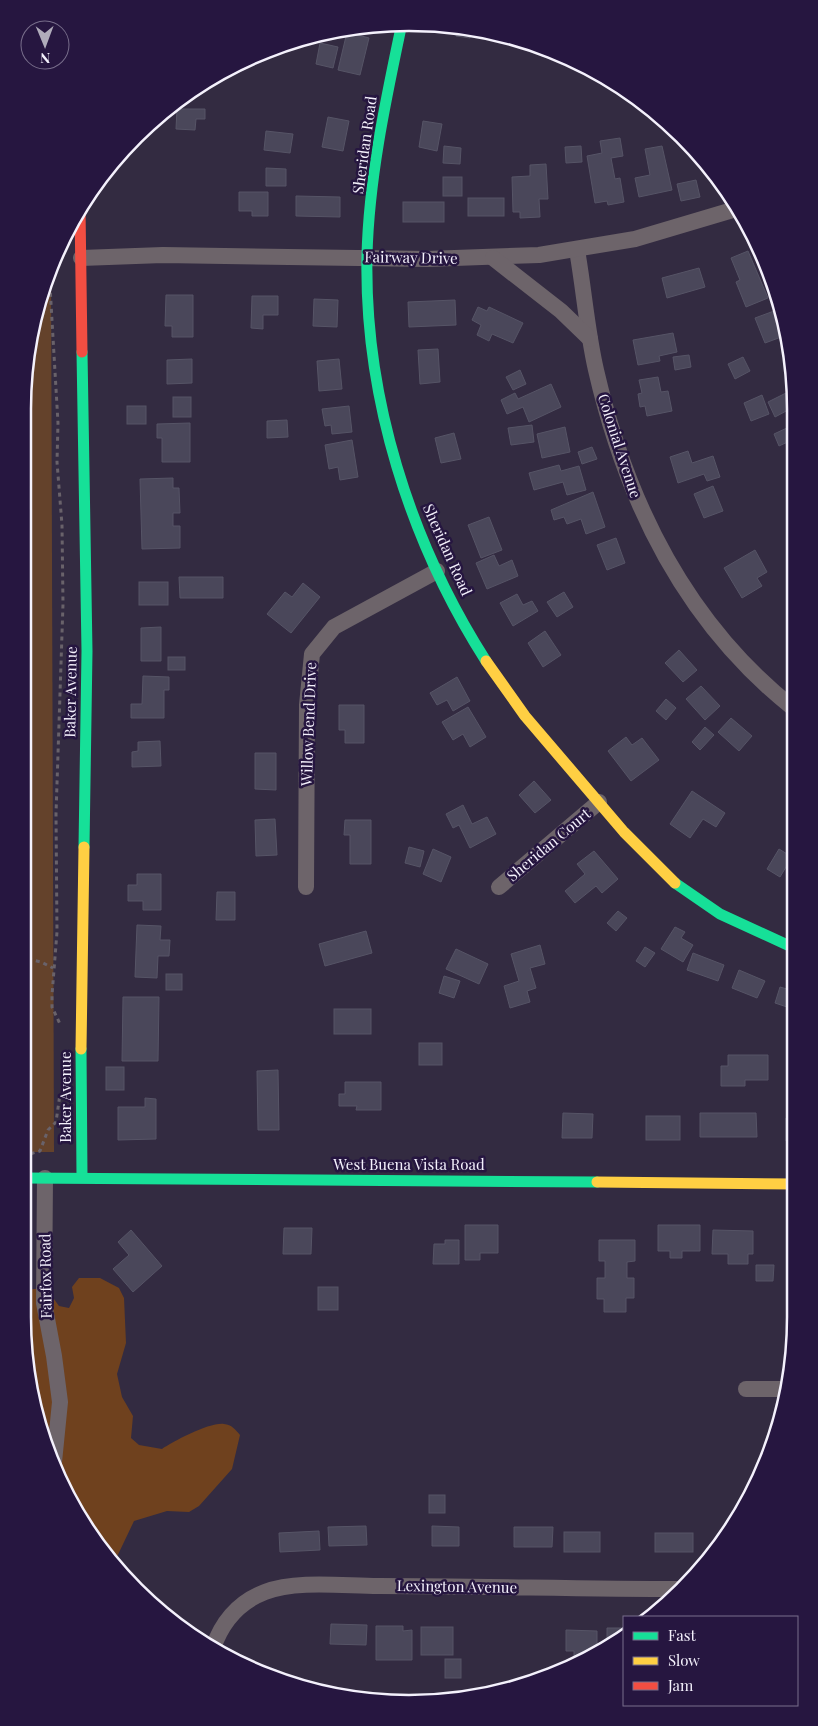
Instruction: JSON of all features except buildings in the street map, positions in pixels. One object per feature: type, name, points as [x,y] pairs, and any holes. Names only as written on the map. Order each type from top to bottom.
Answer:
[{"type":"street","name":"Sheridan Road","points":[[400,31],[375,155],[367,257],[370,324],[384,415],[404,489],[437,571],[469,633],[497,679],[533,725],[658,868],[679,886],[711,908],[751,931],[787,945]]},
{"type":"street","name":"Fairway Drive","points":[[81,258],[163,255],[493,258],[576,250],[644,236],[730,211]]},
{"type":"street","name":"Baker Avenue","points":[[80,223],[87,651],[80,1081],[82,1177]]},
{"type":"street","name":"Colonial Avenue","points":[[576,250],[596,369],[625,474],[657,543],[706,618],[743,662],[787,702]]},
{"type":"street","points":[[493,258],[561,311],[590,339]]},
{"type":"street","name":"Willow Bend Drive","points":[[306,887],[307,705],[312,654],[334,627],[437,571]]},
{"type":"street","name":"Sheridan Court","points":[[499,887],[599,802]]},
{"type":"street","name":"West Buena Vista Road","points":[[31,1178],[787,1184]]},
{"type":"street","name":"Fairfox Road","points":[[45,1178],[44,1303],[60,1402],[55,1449]]},
{"type":"street","points":[[746,1388],[779,1389]]},
{"type":"street","name":"Lexington Avenue","points":[[216,1642],[224,1624],[239,1607],[265,1592],[282,1587],[671,1589]]},
{"type":"path","points":[[51,288],[58,424],[57,462],[62,525],[63,604],[56,814],[57,932],[53,968],[52,1007],[61,1024],[61,1032]]},
{"type":"path","points":[[31,960],[53,968]]},
{"type":"path","points":[[31,1154],[40,1151],[48,1130],[56,1122],[61,1086]]},
{"type":"shaded area","points":[[51,288],[54,1152],[31,1152],[31,409],[34,360],[44,311]]},
{"type":"shaded area","points":[[79,1278],[100,1278],[119,1288],[124,1298],[126,1343],[117,1374],[122,1397],[133,1416],[131,1438],[139,1445],[162,1449],[192,1433],[218,1424],[229,1425],[240,1435],[232,1469],[199,1506],[189,1512],[167,1511],[134,1521],[117,1557],[82,1506],[60,1462],[44,1415],[34,1366],[31,1289],[46,1288],[59,1306],[69,1308],[74,1298],[72,1287]]},
{"type":"traffic: fast","points":[[400,31],[379,138],[368,226],[368,308],[374,362],[383,414],[397,467],[414,518],[435,567],[459,615],[486,661]]},
{"type":"traffic: fast","points":[[82,352],[87,651],[84,847]]},
{"type":"traffic: fast","points":[[675,883],[720,914],[787,945]]},
{"type":"traffic: fast","points":[[81,1049],[82,1177]]},
{"type":"traffic: fast","points":[[31,1178],[597,1182]]},
{"type":"traffic: slow","points":[[486,661],[525,716],[624,832],[675,883]]},
{"type":"traffic: slow","points":[[81,1049],[84,847]]},
{"type":"traffic: slow","points":[[597,1182],[787,1184]]},
{"type":"traffic: jam","points":[[80,223],[82,352]]}]
